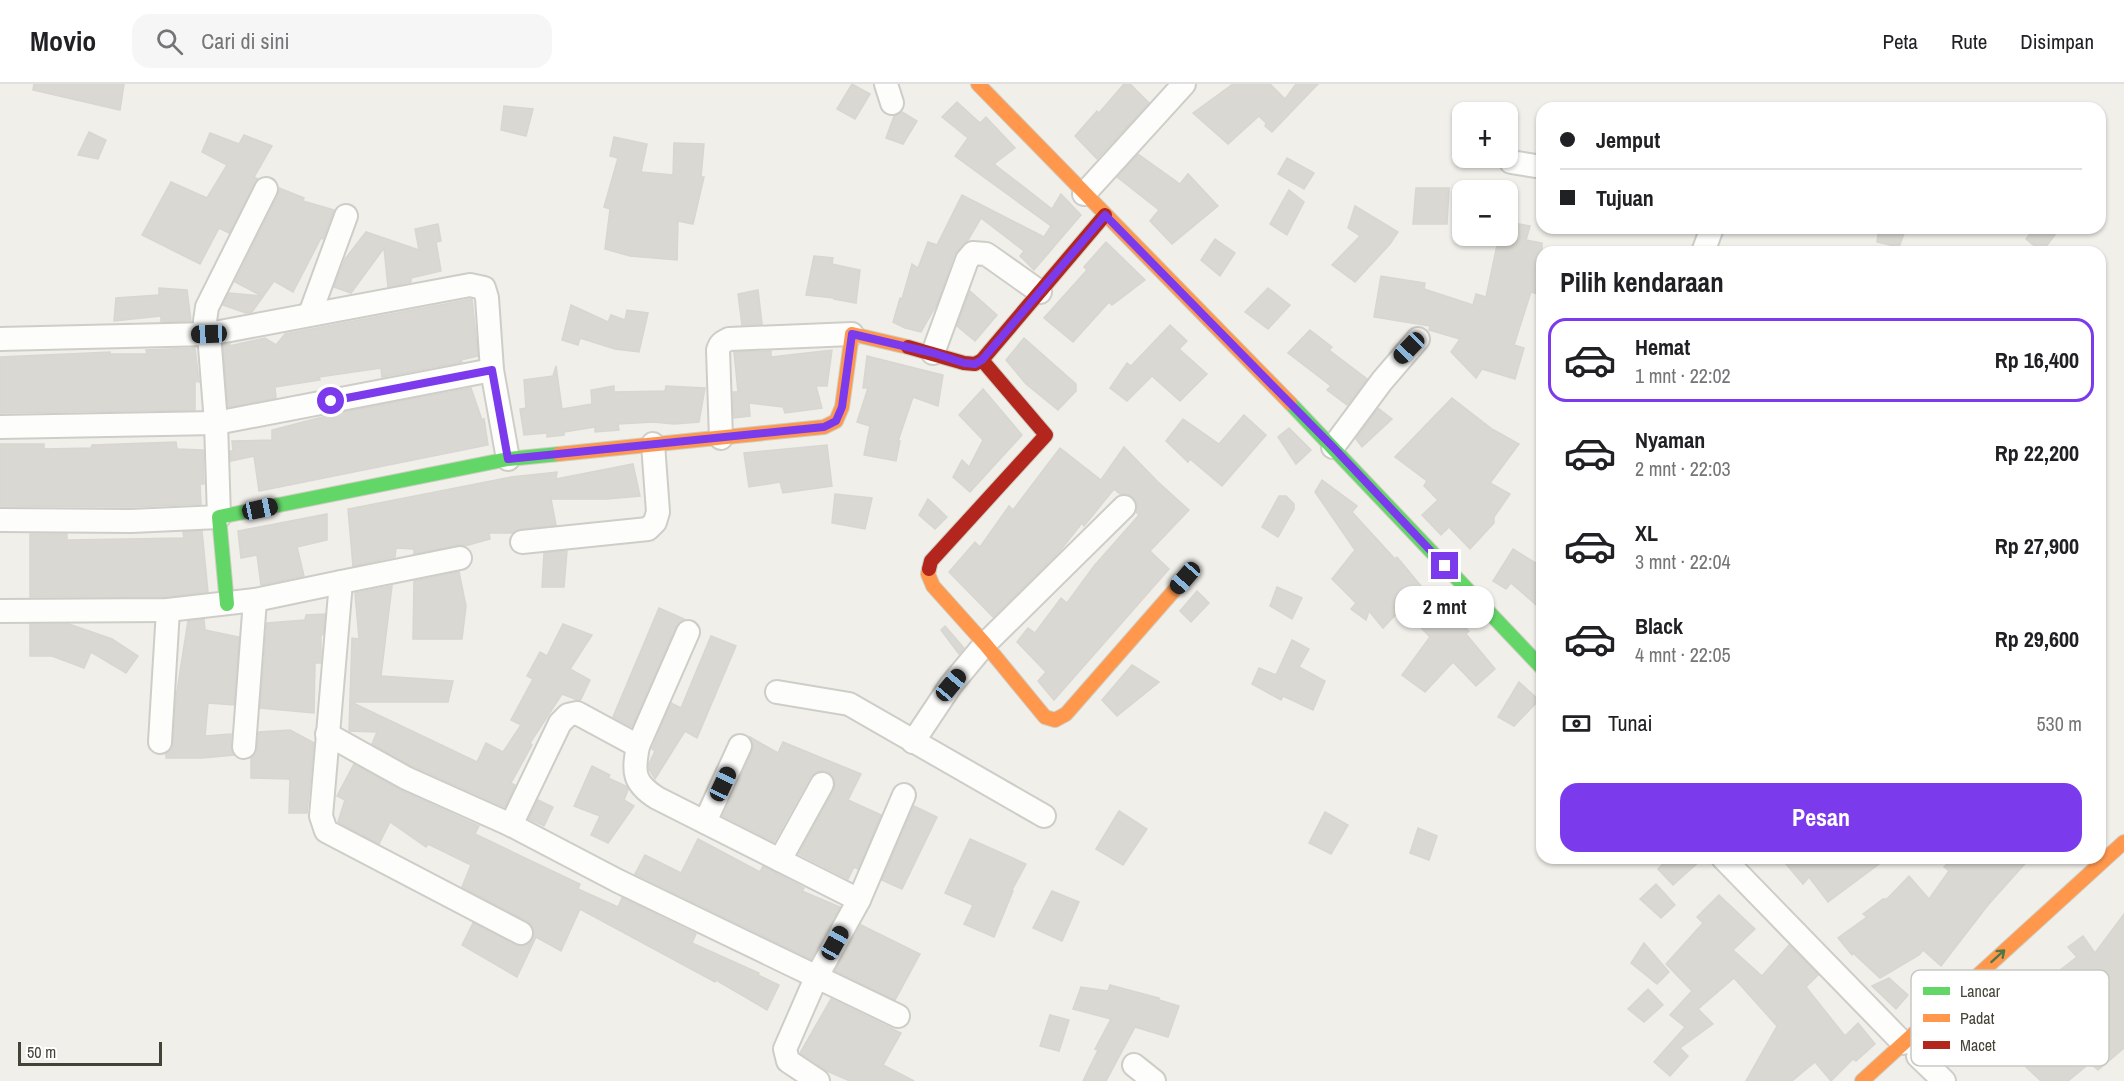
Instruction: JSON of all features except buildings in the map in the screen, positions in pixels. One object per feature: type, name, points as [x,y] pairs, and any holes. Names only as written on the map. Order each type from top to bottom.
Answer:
[{"type":"main road","points":[[978,84],[1333,447],[1536,662]]},
{"type":"main road","points":[[227,604],[219,518],[508,459],[824,427],[836,421],[842,407],[852,334],[975,364],[982,360],[1105,215]]},
{"type":"main road","points":[[982,360],[1046,435],[931,561],[928,574],[933,586],[985,644],[1045,717],[1055,720],[1066,714],[1185,578]]},
{"type":"main road","points":[[2106,860],[2124,842]]},
{"type":"main road","points":[[1997,970],[2102,864]]},
{"type":"main road","points":[[1862,1081],[1911,1054]]},
{"type":"street","points":[[1084,194],[1184,84]]},
{"type":"street","points":[[1518,163],[1536,166]]},
{"type":"street","points":[[0,520],[131,521],[219,518],[216,423],[209,334],[205,321],[207,307],[266,189]]},
{"type":"street","points":[[310,314],[346,216]]},
{"type":"street","points":[[933,353],[967,260],[973,254],[986,254],[1040,292]]},
{"type":"street","points":[[0,339],[209,334],[470,285],[480,286],[484,288],[487,298],[492,370],[508,459]]},
{"type":"street","points":[[721,438],[718,350],[723,341],[852,334]]},
{"type":"street","points":[[1333,447],[1388,373],[1418,339]]},
{"type":"street","points":[[0,428],[216,423],[492,370]]},
{"type":"street","points":[[522,542],[648,529],[655,522],[658,512],[653,444]]},
{"type":"street","points":[[913,742],[951,685],[985,644],[1124,507]]},
{"type":"street","points":[[0,611],[168,610],[227,604],[460,558]]},
{"type":"street","points":[[341,582],[321,816],[326,831],[521,933]]},
{"type":"street","points":[[244,747],[255,600]]},
{"type":"street","points":[[159,742],[168,610]]},
{"type":"street","points":[[688,632],[638,746],[634,765],[636,777],[642,789],[859,900]]},
{"type":"street","points":[[777,692],[849,704],[1044,816]]},
{"type":"street","points":[[511,825],[560,723],[568,715],[578,713],[638,746]]},
{"type":"street","points":[[327,734],[406,778],[511,825],[618,881],[898,1016]]},
{"type":"street","points":[[705,822],[740,746]]},
{"type":"street","points":[[780,860],[822,784]]},
{"type":"street","points":[[818,1081],[788,1061],[784,1049],[816,978],[859,900],[904,795]]},
{"type":"street","points":[[1730,864],[1911,1048]]},
{"type":"street","points":[[1134,1065],[1154,1081]]},
{"type":"street","points":[[1929,1066],[1944,1081]]},
{"type":"traffic: fast","points":[[1290,403],[1536,662]]},
{"type":"traffic: fast","points":[[227,604],[219,517],[508,459],[559,454]]},
{"type":"traffic: slow","points":[[978,84],[1290,403]]},
{"type":"traffic: slow","points":[[559,454],[824,427],[836,421],[842,407],[852,334],[908,347]]},
{"type":"traffic: slow","points":[[929,569],[928,574],[933,586],[985,644],[1045,717],[1055,720],[1066,714],[1185,578]]},
{"type":"traffic: slow","points":[[2106,858],[2124,842]]},
{"type":"traffic: slow","points":[[1984,970],[2100,864]]},
{"type":"traffic: slow","points":[[1862,1081],[1911,1036]]},
{"type":"traffic: jam","points":[[908,347],[964,363],[975,364],[982,360],[1105,215]]},
{"type":"traffic: jam","points":[[929,569],[931,561],[1046,435],[982,360]]},
{"type":"route","points":[[331,401],[492,370],[508,459],[824,427],[836,421],[842,407],[852,334],[975,364],[982,360],[1105,215],[1333,447],[1445,566]]}]
